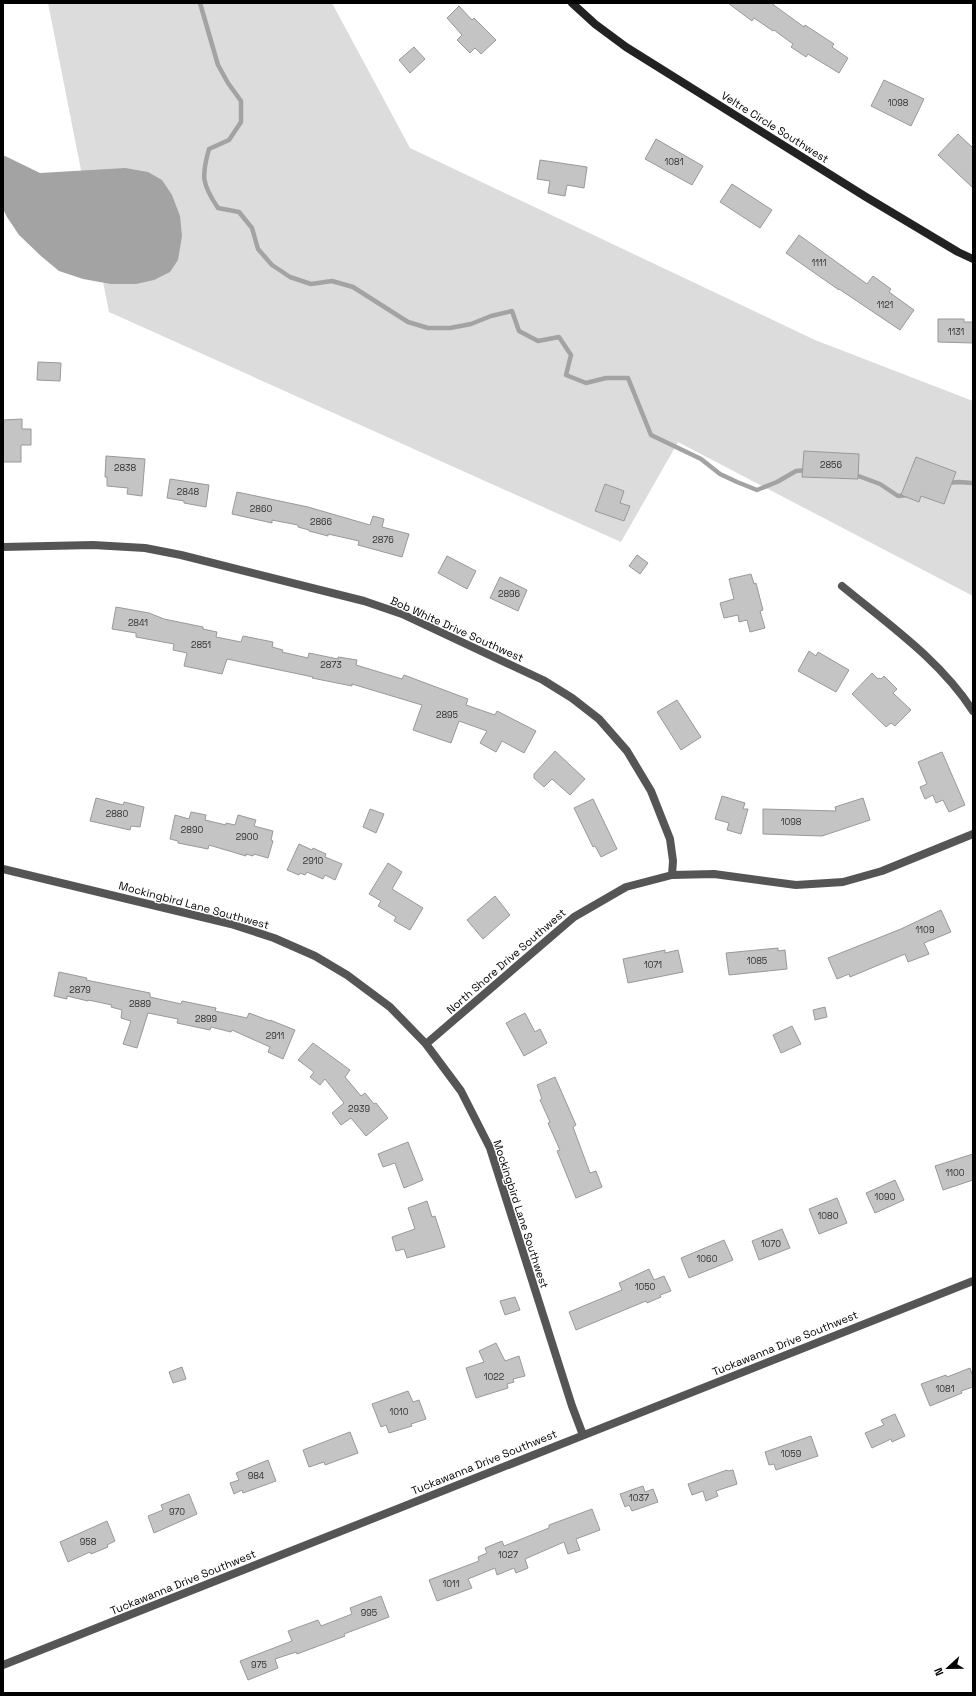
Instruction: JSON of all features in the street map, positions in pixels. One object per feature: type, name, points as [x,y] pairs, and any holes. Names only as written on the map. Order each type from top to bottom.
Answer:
[{"type":"street","name":"Veltre Circle Southwest","points":[[572,3],[595,24],[626,47],[866,198],[958,252],[973,258]]},
{"type":"street","name":"Bob White Drive Southwest","points":[[3,547],[93,545],[145,548],[181,555],[371,604],[402,614],[544,680],[572,698],[598,719],[627,751],[651,791],[670,840],[673,861],[672,874]]},
{"type":"street","points":[[842,586],[927,656],[963,696],[973,711]]},
{"type":"street","name":"North Shore Drive Southwest","points":[[426,1044],[574,917],[626,887],[672,874],[714,874],[796,885],[843,882],[882,871],[973,834]]},
{"type":"street","name":"Mockingbird Lane Southwest","points":[[3,869],[231,924],[274,938],[315,956],[354,979],[390,1007],[426,1044],[461,1091],[490,1148],[572,1406],[583,1435]]},
{"type":"street","name":"Tuckawanna Drive Southwest","points":[[3,1665],[973,1280]]},
{"type":"shaded area","points":[[48,3],[332,3],[410,148],[815,340],[973,401],[973,596],[678,442],[621,542],[109,312]]},
{"type":"shaded area","points":[[3,155],[40,173],[125,168],[148,172],[162,180],[172,195],[180,216],[182,236],[178,260],[170,272],[154,280],[136,284],[111,284],[83,279],[59,271],[19,235],[3,209]]},
{"type":"building","points":[[728,3],[771,3],[804,27],[805,25],[834,44],[832,47],[848,58],[839,73],[808,54],[806,57],[791,47],[793,44],[774,30],[773,31],[754,18],[752,21]]},
{"type":"building","points":[[459,6],[472,20],[474,18],[496,40],[481,54],[475,48],[470,53],[457,40],[462,35],[447,18]]},
{"type":"building","points":[[414,47],[425,59],[410,73],[399,60]]},
{"type":"building","points":[[884,80],[924,99],[911,126],[871,106]]},
{"type":"building","points":[[958,134],[973,148],[973,188],[938,155]]},
{"type":"building","points":[[656,139],[703,166],[692,185],[645,159]]},
{"type":"building","points":[[540,160],[587,167],[584,188],[567,185],[565,196],[548,193],[550,181],[537,179]]},
{"type":"building","points":[[732,184],[772,210],[760,228],[720,202]]},
{"type":"building","points":[[799,235],[867,284],[873,276],[891,289],[889,292],[914,310],[900,330],[786,253]]},
{"type":"building","points":[[938,319],[964,319],[964,322],[973,322],[973,343],[938,342]]},
{"type":"building","points":[[38,362],[61,363],[60,381],[37,380]]},
{"type":"building","points":[[22,419],[22,429],[31,429],[31,445],[21,445],[21,462],[3,462],[3,420]]},
{"type":"building","points":[[804,451],[859,454],[858,479],[802,477]]},
{"type":"building","points":[[106,456],[145,459],[142,496],[127,494],[128,488],[107,486],[107,477],[105,477]]},
{"type":"building","points":[[916,457],[956,472],[944,504],[921,496],[919,502],[901,495]]},
{"type":"building","points":[[170,479],[209,485],[206,507],[167,498]]},
{"type":"building","points":[[605,484],[624,491],[620,503],[630,506],[624,521],[595,511]]},
{"type":"building","points":[[237,492],[308,507],[370,525],[373,516],[384,519],[382,527],[409,534],[402,557],[358,545],[359,541],[328,534],[328,536],[298,527],[298,525],[272,520],[272,523],[232,514]]},
{"type":"building","points":[[637,555],[648,563],[640,574],[629,566]]},
{"type":"building","points":[[447,556],[476,571],[467,589],[438,573]]},
{"type":"building","points":[[751,574],[754,584],[756,583],[763,610],[760,611],[765,628],[750,632],[747,620],[739,622],[738,615],[724,618],[720,603],[734,599],[729,579]]},
{"type":"building","points":[[500,577],[527,590],[518,611],[490,598]]},
{"type":"building","points":[[116,607],[149,613],[164,619],[203,627],[203,629],[217,632],[216,637],[241,642],[243,636],[273,642],[272,647],[283,650],[282,652],[308,658],[309,653],[338,659],[338,657],[357,660],[356,665],[402,679],[404,675],[468,699],[466,705],[495,715],[497,711],[536,731],[524,753],[502,741],[496,752],[480,743],[487,731],[459,721],[451,743],[413,730],[422,705],[352,684],[352,686],[227,659],[222,674],[184,666],[187,653],[173,650],[174,644],[136,637],[136,633],[112,629]]},
{"type":"building","points":[[809,651],[816,656],[818,652],[849,670],[836,692],[798,671]]},
{"type":"building","points":[[872,673],[878,679],[881,679],[884,676],[897,689],[893,693],[911,710],[895,726],[891,723],[886,727],[852,694]]},
{"type":"building","points":[[677,700],[701,737],[681,750],[657,712]]},
{"type":"building","points":[[555,751],[585,779],[570,795],[552,779],[544,787],[534,778],[534,774]]},
{"type":"building","points":[[942,752],[965,805],[949,812],[943,800],[936,803],[933,795],[925,799],[920,787],[927,784],[918,762]]},
{"type":"building","points":[[722,796],[745,803],[743,809],[748,809],[741,834],[727,830],[729,823],[715,819]]},
{"type":"building","points":[[96,798],[123,805],[124,802],[144,807],[140,827],[131,826],[130,830],[90,821]]},
{"type":"building","points":[[863,798],[870,820],[822,836],[763,834],[763,809],[836,811],[835,807]]},
{"type":"building","points":[[593,799],[617,849],[601,857],[595,846],[593,847],[574,808]]},
{"type":"building","points":[[370,809],[384,814],[376,833],[363,827]]},
{"type":"building","points":[[191,812],[206,815],[205,820],[226,825],[226,823],[235,825],[238,815],[256,820],[254,826],[273,831],[271,840],[273,841],[268,858],[254,854],[253,856],[246,854],[246,856],[209,845],[208,849],[178,843],[178,841],[170,839],[175,815],[189,819]]},
{"type":"building","points":[[299,844],[326,854],[325,857],[342,864],[335,880],[325,875],[323,879],[307,872],[305,875],[300,873],[299,875],[287,870]]},
{"type":"building","points":[[388,863],[402,872],[392,889],[423,908],[410,930],[394,921],[396,917],[378,906],[381,901],[369,894]]},
{"type":"building","points":[[495,896],[510,915],[483,939],[467,920]]},
{"type":"building","points":[[941,910],[951,932],[924,943],[929,954],[908,962],[905,954],[850,977],[849,974],[837,979],[828,958],[901,929]]},
{"type":"building","points":[[778,948],[778,951],[785,950],[787,969],[729,975],[726,953]]},
{"type":"building","points":[[665,950],[665,953],[678,950],[683,972],[628,983],[623,959]]},
{"type":"building","points":[[59,972],[87,978],[86,980],[150,993],[150,997],[181,1004],[182,1001],[216,1008],[215,1011],[247,1018],[249,1013],[295,1030],[283,1059],[268,1052],[270,1047],[232,1030],[231,1032],[211,1027],[210,1030],[177,1023],[178,1019],[148,1013],[137,1048],[123,1044],[131,1021],[121,1018],[122,1010],[111,1007],[112,1005],[88,1000],[67,996],[67,999],[54,996]]},
{"type":"building","points":[[825,1007],[827,1017],[815,1020],[813,1010]]},
{"type":"building","points":[[525,1013],[535,1032],[540,1029],[547,1043],[524,1056],[506,1023]]},
{"type":"building","points":[[792,1026],[801,1044],[781,1053],[773,1035]]},
{"type":"building","points":[[313,1043],[350,1070],[345,1077],[361,1096],[365,1093],[374,1104],[376,1103],[388,1118],[366,1136],[351,1118],[341,1125],[332,1113],[344,1103],[325,1079],[320,1085],[310,1077],[314,1072],[298,1060]]},
{"type":"building","points":[[555,1077],[576,1125],[573,1127],[590,1173],[596,1171],[602,1187],[576,1198],[557,1151],[560,1150],[548,1123],[550,1122],[540,1100],[542,1099],[537,1085]]},
{"type":"building","points":[[408,1142],[423,1180],[404,1188],[395,1163],[383,1167],[378,1154]]},
{"type":"building","points":[[973,1154],[973,1180],[943,1190],[935,1166]]},
{"type":"building","points":[[895,1180],[904,1200],[875,1213],[866,1193]]},
{"type":"building","points":[[837,1198],[847,1223],[819,1234],[809,1209]]},
{"type":"building","points":[[427,1201],[432,1217],[435,1216],[445,1247],[407,1258],[404,1249],[396,1251],[392,1237],[415,1229],[408,1208]]},
{"type":"building","points":[[782,1229],[790,1248],[759,1260],[752,1241]]},
{"type":"building","points":[[724,1240],[733,1260],[689,1278],[681,1258]]},
{"type":"building","points":[[649,1269],[654,1280],[664,1276],[671,1291],[660,1295],[661,1297],[647,1303],[646,1301],[576,1330],[569,1312],[622,1290],[619,1283]]},
{"type":"building","points":[[515,1297],[520,1310],[505,1315],[500,1301]]},
{"type":"building","points":[[496,1343],[505,1361],[519,1356],[525,1376],[513,1379],[514,1382],[507,1384],[508,1388],[476,1398],[466,1368],[484,1362],[479,1351]]},
{"type":"building","points":[[182,1367],[186,1379],[173,1383],[169,1372]]},
{"type":"building","points":[[970,1368],[973,1377],[973,1387],[930,1406],[921,1384],[946,1375],[947,1377]]},
{"type":"building","points":[[408,1391],[413,1402],[419,1400],[426,1419],[411,1424],[412,1426],[389,1433],[386,1425],[381,1427],[372,1404]]},
{"type":"building","points":[[895,1414],[905,1436],[892,1442],[891,1439],[872,1448],[865,1433],[884,1425],[881,1420]]},
{"type":"building","points":[[350,1432],[358,1453],[325,1465],[324,1462],[309,1467],[303,1450]]},
{"type":"building","points":[[811,1436],[818,1456],[776,1470],[774,1464],[769,1465],[765,1452]]},
{"type":"building","points":[[268,1460],[276,1481],[243,1493],[242,1490],[234,1494],[230,1483],[239,1480],[236,1473]]},
{"type":"building","points":[[727,1470],[733,1470],[737,1484],[716,1491],[718,1496],[706,1501],[703,1491],[692,1495],[688,1484]]},
{"type":"building","points":[[643,1486],[645,1492],[653,1489],[658,1502],[632,1511],[629,1505],[625,1507],[620,1494]]},
{"type":"building","points":[[189,1494],[197,1514],[154,1533],[148,1516],[163,1510],[161,1505]]},
{"type":"building","points":[[592,1509],[600,1530],[576,1539],[580,1550],[568,1554],[564,1542],[525,1559],[528,1568],[516,1573],[514,1568],[497,1575],[495,1568],[468,1579],[472,1588],[437,1601],[429,1580],[479,1561],[478,1557],[487,1553],[485,1548],[502,1541],[504,1546],[549,1528],[549,1525]]},
{"type":"building","points":[[107,1521],[115,1541],[107,1545],[108,1547],[91,1554],[90,1552],[68,1562],[60,1542]]},
{"type":"building","points":[[381,1596],[389,1617],[344,1634],[345,1636],[297,1654],[296,1652],[275,1659],[278,1668],[248,1680],[240,1661],[292,1641],[288,1631],[318,1620],[321,1626],[352,1614],[350,1608]]},
{"type":"waterway","points":[[200,3],[218,65],[228,83],[241,101],[241,122],[229,140],[209,149],[204,180],[209,193],[218,208],[239,212],[252,228],[258,249],[272,265],[290,277],[311,284],[332,281],[353,287],[408,322],[428,328],[450,328],[471,324],[491,316],[512,311],[519,331],[538,341],[559,337],[571,355],[566,375],[586,383],[606,378],[628,378],[651,435],[701,459],[720,474],[757,490],[777,482],[796,471],[808,470]]},
{"type":"waterway","points":[[853,474],[880,484],[898,496],[908,495]]},
{"type":"waterway","points":[[947,483],[973,483]]}]
